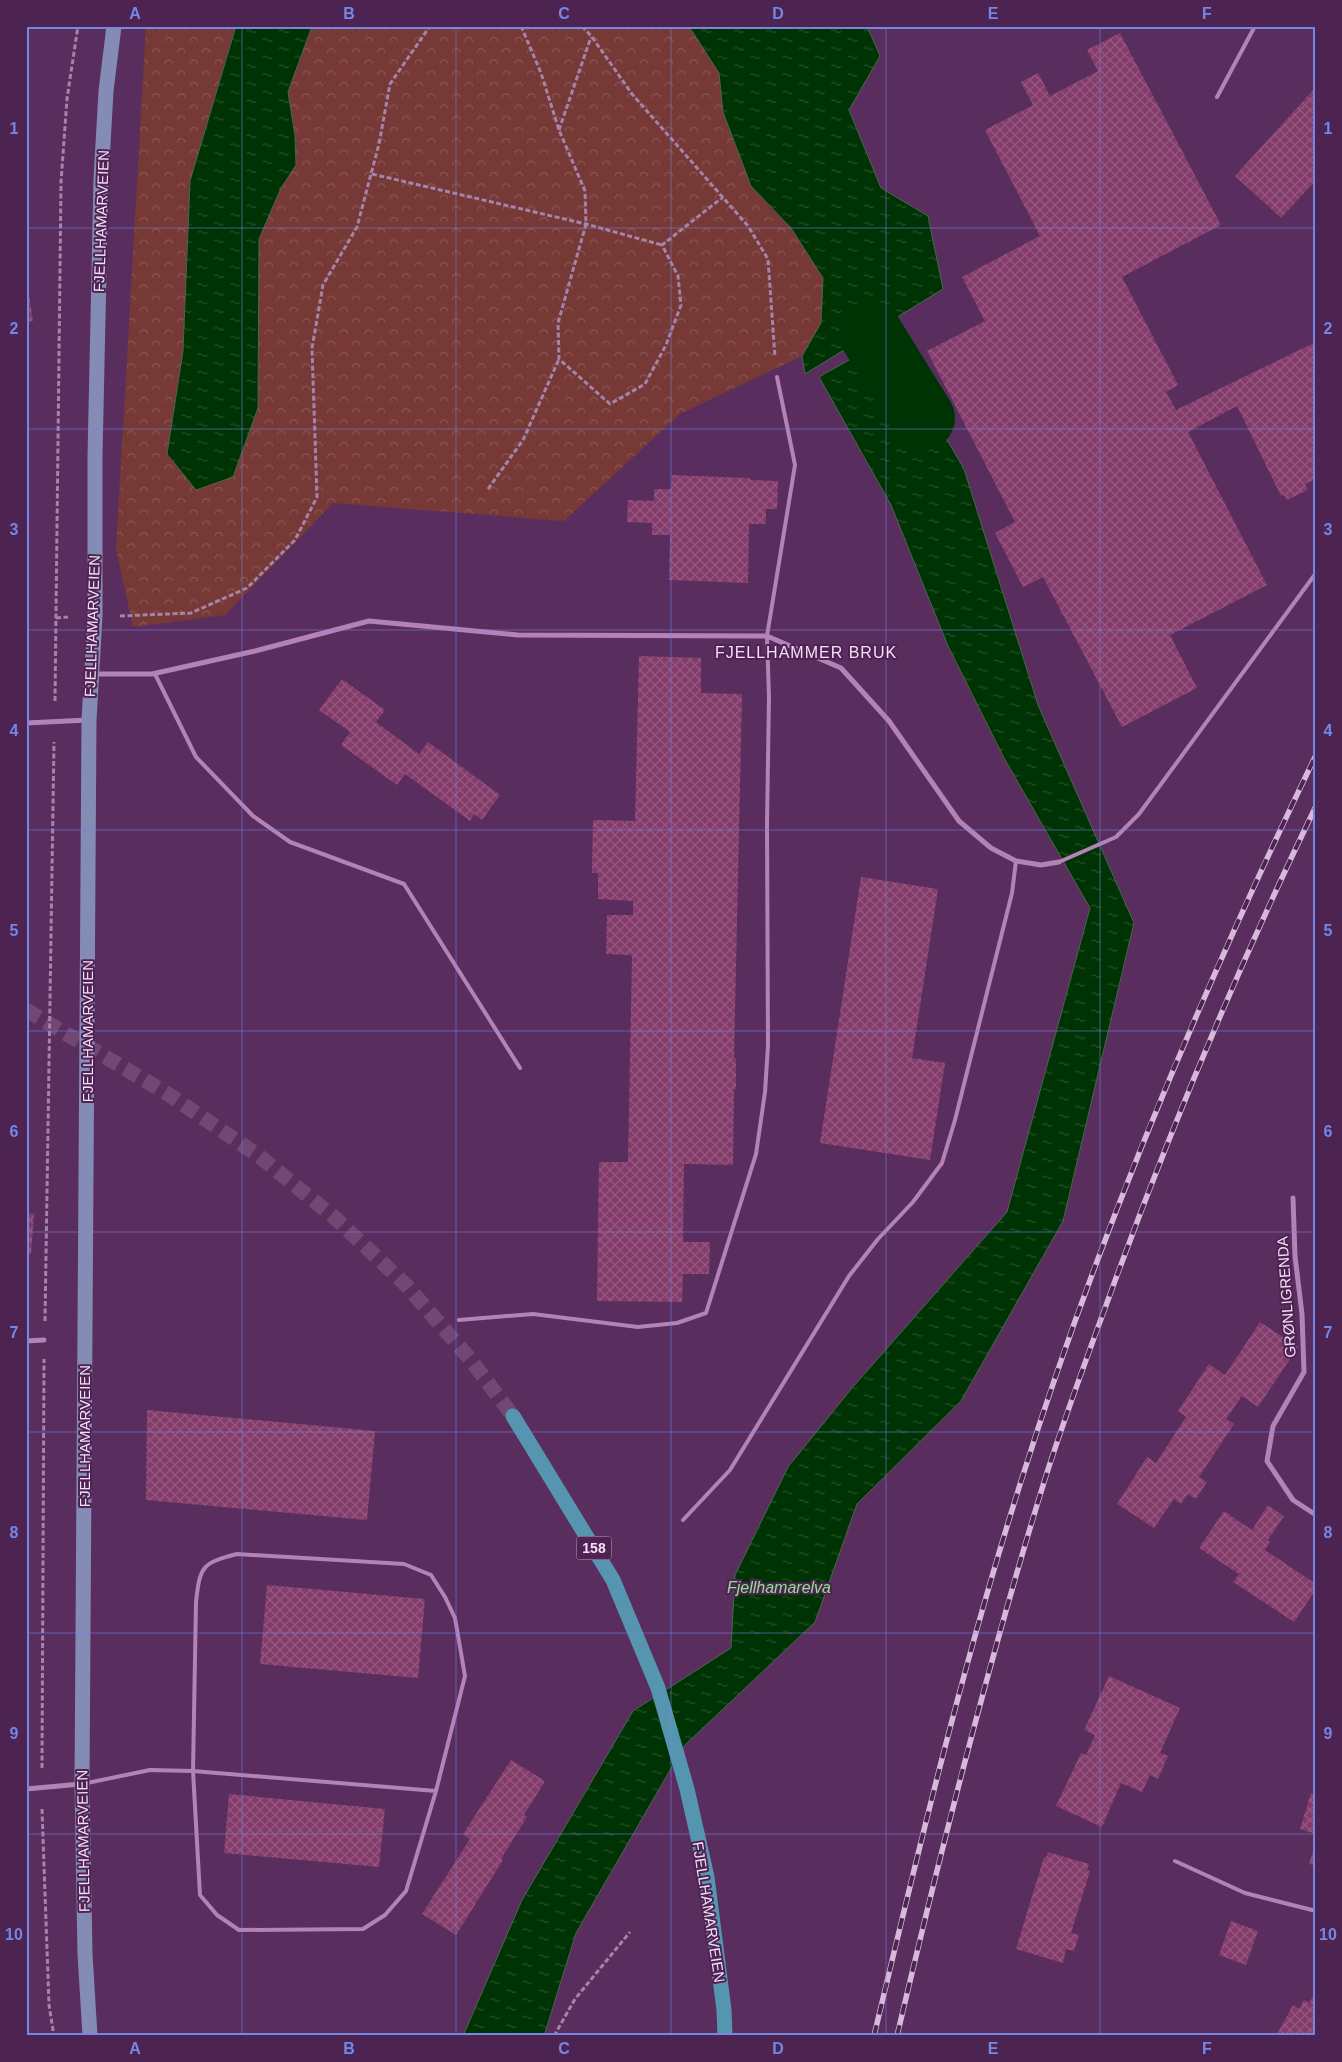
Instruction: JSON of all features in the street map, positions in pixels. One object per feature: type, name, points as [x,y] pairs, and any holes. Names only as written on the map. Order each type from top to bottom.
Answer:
[{"type":"main road","name":"FJELLHAMARVEIEN","points":[[90,2036],[84,1954],[82,1784],[89,720],[95,616],[95,456],[101,179],[106,90],[114,26]]},
{"type":"main road","name":"FJELLHAMARVEIEN","points":[[513,1416],[613,1580],[658,1688],[687,1789],[707,1877],[724,2010],[725,2036]]},
{"type":"street","points":[[91,674],[155,674],[255,651],[370,621],[518,635],[767,636],[841,668],[889,721],[958,821],[991,848],[1016,861],[1041,865],[1059,862]]},
{"type":"street","points":[[26,723],[89,720]]},
{"type":"street","name":"GRØNLIGRENDA","points":[[1293,1198],[1295,1256],[1302,1314],[1304,1372],[1273,1426],[1267,1461],[1293,1500],[1316,1515]]},
{"type":"street","points":[[26,1341],[44,1340]]},
{"type":"street","points":[[26,1789],[82,1784]]},
{"type":"lane","points":[[1217,97],[1255,26]]},
{"type":"lane","points":[[459,1320],[533,1314],[638,1327],[678,1323],[706,1313],[756,1154],[765,1092],[768,1046],[767,823],[769,696],[767,636],[795,465],[777,377]]},
{"type":"lane","points":[[1059,862],[1116,837],[1139,814],[1316,573]]},
{"type":"lane","points":[[155,674],[196,757],[253,816],[290,842],[404,884],[520,1068]]},
{"type":"lane","points":[[683,1520],[730,1470],[849,1276],[878,1239],[913,1202],[942,1163],[955,1120],[1012,893],[1016,861]]},
{"type":"lane","points":[[237,1554],[404,1564],[431,1575],[445,1597],[455,1618],[465,1676],[436,1791],[406,1892],[385,1915],[363,1929],[239,1930],[217,1915],[200,1895],[193,1771],[196,1602],[199,1575],[213,1560],[237,1554]]},
{"type":"lane","points":[[82,1784],[150,1770],[193,1771],[436,1791]]},
{"type":"lane","points":[[1175,1861],[1245,1893],[1316,1911]]},
{"type":"path","points":[[55,707],[61,182],[67,99],[78,26]]},
{"type":"path","points":[[114,616],[191,613],[247,588],[295,540],[317,497],[312,348],[323,285],[357,227],[379,144],[390,84],[430,26]]},
{"type":"path","points":[[488,489],[523,440],[559,359],[558,323],[586,224],[584,190],[559,130],[542,73],[521,26]]},
{"type":"path","points":[[582,26],[592,36],[632,94],[748,226],[768,259],[777,377]]},
{"type":"path","points":[[559,130],[592,36]]},
{"type":"path","points":[[372,174],[586,224],[662,245],[678,276],[681,305],[666,345],[645,384],[610,404],[559,359]]},
{"type":"path","points":[[662,245],[723,197]]},
{"type":"path","points":[[54,739],[44,1340],[41,1787],[49,2005],[54,2036]]},
{"type":"path","points":[[554,2036],[575,1999],[630,1932]]},
{"type":"green space","points":[[146,26],[235,26],[190,181],[183,351],[167,454],[258,408],[259,239],[281,188],[296,165],[295,136],[288,92],[312,26],[686,26],[692,31],[719,73],[723,112],[751,186],[772,210],[791,227],[823,278],[821,323],[802,356],[680,414],[564,521],[333,503],[225,615],[133,627],[116,549]]},
{"type":"water","points":[[236,26],[312,26],[288,92],[295,136],[296,165],[281,188],[259,239],[258,408],[233,477],[196,490],[167,454],[183,351],[190,181]]},
{"type":"water","points":[[686,26],[867,26],[880,56],[849,110],[881,188],[928,216],[943,289],[805,374],[802,356],[821,323],[823,278],[791,228],[751,186],[723,112],[719,73],[692,31]]},
{"type":"water","name":"Fjellhamarelva","points":[[888,338],[964,469],[1038,705],[1134,923],[1063,1221],[961,1401],[857,1504],[815,1622],[684,1746],[576,1933],[544,2036],[463,2036],[522,1900],[633,1711],[731,1648],[735,1575],[788,1467],[852,1388],[1007,1212],[1090,908],[1004,758],[948,646],[891,505],[819,377]]},
{"type":"building","points":[[1120,33],[1221,225],[1122,277],[1178,385],[1166,392],[1176,410],[1316,342],[1316,479],[1305,484],[1308,490],[1287,500],[1284,495],[1281,496],[1237,406],[1188,432],[1267,585],[1170,635],[1197,688],[1122,727],[1043,577],[1023,587],[995,533],[1015,522],[927,351],[985,321],[962,277],[1040,236],[985,130],[1033,105],[1021,82],[1038,73],[1050,96],[1098,71],[1087,50]]},
{"type":"building","points":[[1316,87],[1316,180],[1281,218],[1235,176]]},
{"type":"building","points":[[26,283],[33,321],[26,322]]},
{"type":"building","points":[[672,475],[778,481],[777,509],[766,509],[766,524],[749,524],[748,583],[669,580],[670,535],[652,535],[652,523],[627,522],[628,500],[654,501],[654,489],[671,489]]},
{"type":"building","points":[[639,656],[701,658],[701,693],[742,694],[734,1058],[736,1058],[736,1090],[734,1089],[733,1165],[684,1164],[683,1242],[710,1242],[709,1274],[683,1274],[682,1302],[597,1301],[599,1162],[628,1162],[632,955],[606,954],[607,915],[633,915],[633,901],[598,899],[598,873],[592,873],[593,820],[635,821]]},
{"type":"building","points":[[342,679],[385,710],[376,722],[419,754],[428,742],[500,795],[482,820],[474,814],[470,821],[405,774],[397,785],[341,745],[350,732],[319,710]]},
{"type":"building","points":[[861,877],[938,889],[912,1058],[945,1063],[930,1160],[820,1143]]},
{"type":"building","points":[[26,1213],[34,1214],[31,1254],[26,1253]]},
{"type":"building","points":[[1260,1322],[1298,1347],[1258,1407],[1242,1396],[1226,1419],[1234,1424],[1199,1477],[1207,1482],[1196,1499],[1188,1494],[1181,1504],[1174,1499],[1154,1528],[1117,1504],[1147,1457],[1156,1463],[1186,1417],[1208,1432],[1178,1411],[1209,1364],[1225,1375]]},
{"type":"building","points":[[147,1410],[375,1431],[367,1520],[146,1500]]},
{"type":"building","points":[[1268,1505],[1284,1516],[1268,1540],[1270,1542],[1265,1550],[1316,1584],[1316,1589],[1294,1622],[1233,1582],[1239,1574],[1199,1548],[1224,1511],[1252,1530]]},
{"type":"building","points":[[267,1585],[425,1599],[418,1678],[260,1664]]},
{"type":"building","points":[[1109,1676],[1180,1708],[1160,1753],[1168,1756],[1158,1779],[1150,1775],[1142,1792],[1121,1783],[1102,1827],[1056,1806],[1081,1753],[1086,1755],[1095,1735],[1084,1730]]},
{"type":"building","points":[[511,1760],[545,1781],[524,1815],[527,1817],[501,1859],[503,1860],[456,1935],[422,1914],[470,1839],[463,1834]]},
{"type":"building","points":[[1311,1793],[1316,1795],[1316,1834],[1300,1829]]},
{"type":"building","points":[[229,1794],[385,1809],[379,1867],[224,1853]]},
{"type":"building","points":[[1316,1845],[1316,1866],[1309,1864]]},
{"type":"building","points":[[1048,1852],[1089,1864],[1087,1870],[1090,1871],[1071,1933],[1079,1935],[1074,1951],[1066,1949],[1063,1963],[1016,1949],[1044,1857],[1046,1858]]},
{"type":"building","points":[[1231,1921],[1258,1931],[1246,1965],[1219,1955]]},
{"type":"building","points":[[1316,1992],[1316,2036],[1276,2036],[1293,2005],[1299,2009],[1304,2000],[1309,2003]]},
{"type":"building","points":[[1143,2033],[1143,2036],[1098,2036],[1098,2034]]},
{"type":"waterway","points":[[871,334],[923,418]]},
{"type":"tunnel","points":[[26,1010],[168,1094],[259,1156],[335,1218],[406,1285],[470,1359],[513,1416]]},
{"type":"railway","points":[[874,2036],[925,1824],[981,1614],[1053,1383],[1120,1200],[1156,1110],[1234,931],[1316,755]]},
{"type":"railway","points":[[897,2036],[948,1826],[985,1687],[1024,1548],[1060,1434],[1131,1237],[1180,1112],[1259,927],[1316,806]]},
{"type":"district","name":"FJELLHAMMER BRUK","points":[[806,652]]}]
